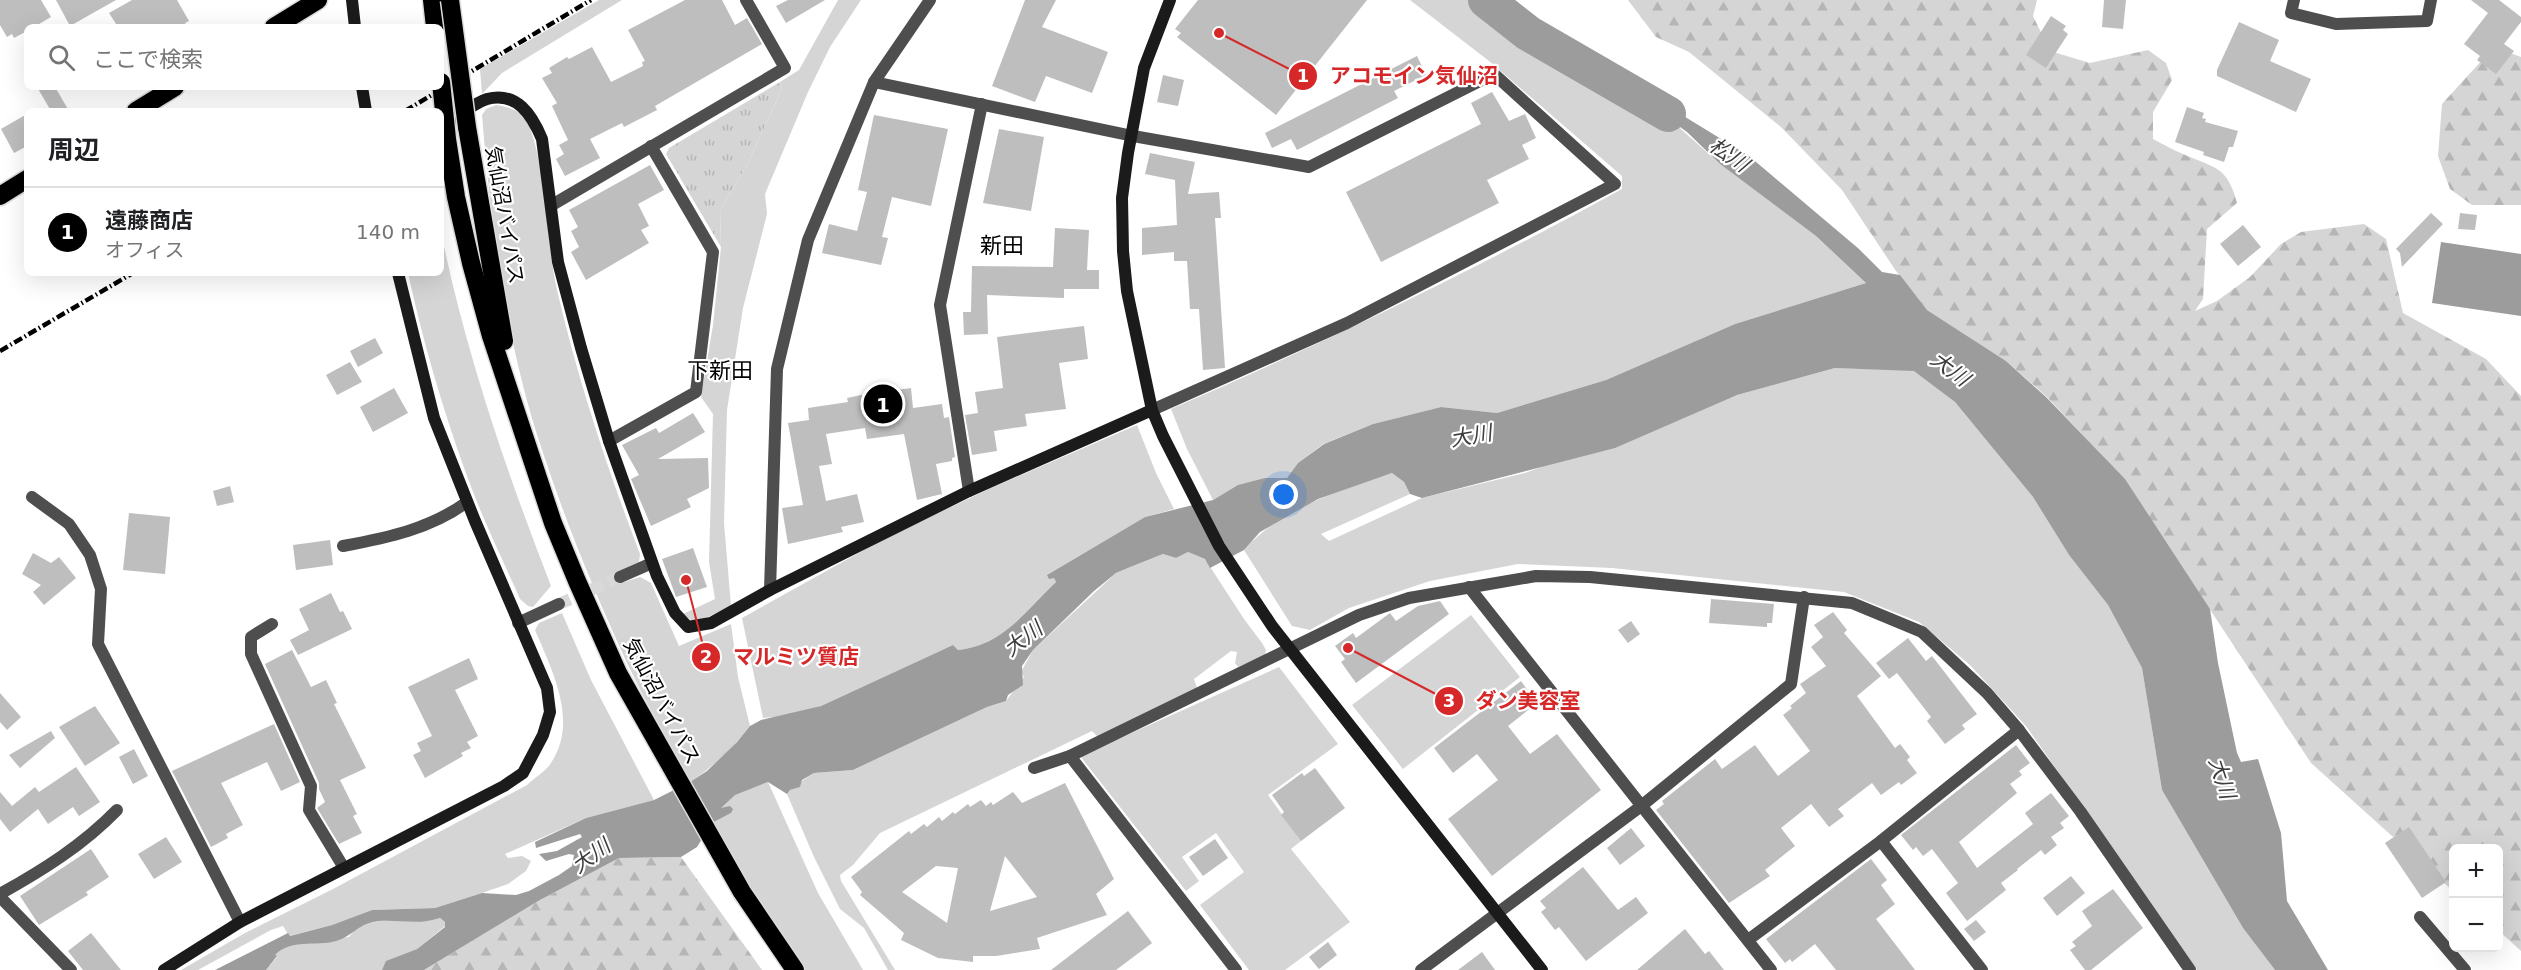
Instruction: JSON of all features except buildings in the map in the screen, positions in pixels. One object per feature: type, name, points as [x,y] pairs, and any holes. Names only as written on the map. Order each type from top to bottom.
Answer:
[{"type":"highway","points":[[279,24],[318,0]]},
{"type":"highway","points":[[432,0],[435,24]]},
{"type":"highway","name":"気仙沼バイパス","points":[[450,0],[466,127],[523,437]]},
{"type":"highway","points":[[140,108],[170,90]]},
{"type":"highway","name":"気仙沼バイパス","points":[[441,90],[443,108]]},
{"type":"highway","name":"気仙沼バイパス","points":[[444,133],[471,263],[523,437],[553,523],[618,673],[742,892],[795,970]]},
{"type":"highway","points":[[0,196],[24,181]]},
{"type":"street","points":[[352,0],[355,24]]},
{"type":"street","points":[[552,205],[785,68],[746,0]]},
{"type":"street","points":[[770,590],[777,369],[808,240],[874,81],[930,0]]},
{"type":"street","points":[[1170,0],[1144,68],[1122,198],[1123,251],[1127,291],[1152,410],[1218,546],[1272,626],[1542,970]]},
{"type":"street","points":[[2294,0],[2291,13],[2336,24],[2427,21],[2431,0]]},
{"type":"street","points":[[444,133],[486,99],[508,98],[524,106],[535,123],[542,139],[558,262],[609,441],[652,563],[675,613],[688,627],[711,623],[770,590],[969,491],[1347,323],[1616,184],[1494,74],[1309,167],[1133,136],[874,81]]},
{"type":"street","points":[[362,90],[366,108]]},
{"type":"street","points":[[969,491],[940,305],[982,104]]},
{"type":"street","points":[[609,441],[696,392],[713,252],[651,146]]},
{"type":"street","points":[[164,970],[240,922],[504,786],[523,773],[540,742],[550,712],[547,688],[467,502],[434,418],[399,276]]},
{"type":"street","points":[[32,497],[69,524],[90,555],[101,589],[98,644],[240,922]]},
{"type":"street","points":[[343,546],[393,537],[453,512],[467,502]]},
{"type":"street","points":[[620,577],[652,563]]},
{"type":"street","points":[[1034,768],[1070,756],[1359,615],[1409,598],[1536,576],[1590,577],[1852,603],[1922,632],[1987,693],[2019,730],[2080,811],[2190,970]]},
{"type":"street","points":[[1469,587],[1640,807],[1771,970]]},
{"type":"street","points":[[1421,970],[1640,807],[1791,684],[1804,597]]},
{"type":"street","points":[[518,623],[559,604]]},
{"type":"street","points":[[272,624],[251,637],[250,654],[311,786],[309,810],[344,868]]},
{"type":"street","points":[[1748,940],[1881,841],[2019,730]]},
{"type":"street","points":[[1070,756],[1236,970]]},
{"type":"street","points":[[71,970],[0,896],[48,867],[100,827],[117,810]]},
{"type":"street","points":[[1881,841],[1982,970]]},
{"type":"street","points":[[2420,917],[2465,970]]},
{"type":"green space","points":[[599,0],[622,0],[502,73],[482,94],[480,69]]},
{"type":"green space","points":[[838,0],[861,0],[830,47],[808,92],[765,194],[767,214],[743,308],[727,410],[724,523],[731,606],[695,623],[683,614],[715,599],[709,562],[713,414],[701,397],[713,325],[721,247],[720,210],[747,165],[782,89],[780,82],[799,70]]},
{"type":"green space","points":[[1410,0],[1470,0],[1571,73],[1673,122],[1720,164],[1816,236],[1866,283],[1735,324],[1606,380],[1497,413],[1441,407],[1373,424],[1323,444],[1298,463],[1287,478],[1248,483],[1213,500],[1187,449],[1171,409],[1399,304],[1512,248],[1622,189],[1622,176],[1489,61]]},
{"type":"green space","points":[[1628,0],[2037,0],[2033,16],[2050,51],[2090,63],[2148,50],[2166,63],[2172,80],[2153,112],[2153,139],[2211,166],[2224,174],[2229,181],[2237,203],[2207,229],[2203,299],[2195,311],[2217,301],[2250,277],[2281,244],[2301,232],[2364,224],[2386,239],[2403,313],[2486,359],[2521,396],[2521,951],[2503,935],[2503,844],[2449,844],[2449,887],[2311,763],[2124,479],[2047,397],[2006,361],[1927,310],[1896,271],[1842,190],[1781,127],[1689,52],[1656,37]]},
{"type":"green space","points":[[2494,47],[2521,57],[2521,205],[2472,205],[2450,189],[2438,156],[2442,104]]},
{"type":"green space","points":[[780,82],[782,89],[747,165],[720,210],[721,247],[666,154],[669,148]]},
{"type":"green space","points":[[496,105],[524,116],[535,145],[540,165],[553,270],[565,324],[594,424],[640,554],[639,562],[619,571],[624,582],[640,577],[651,583],[679,646],[731,624],[738,677],[750,726],[722,757],[690,782],[635,680],[604,613],[561,505],[529,409],[502,284],[490,200],[482,115],[486,109]]},
{"type":"green space","points":[[444,246],[462,322],[488,411],[551,586],[533,607],[520,599],[473,492],[442,401],[409,276],[444,276]]},
{"type":"green space","points":[[1835,368],[1914,370],[1955,402],[2033,497],[2069,555],[2108,605],[2142,668],[2162,790],[2243,928],[2275,970],[2197,970],[2026,726],[1970,665],[1919,622],[1844,592],[1612,568],[1518,564],[1430,581],[1349,608],[1310,630],[1292,626],[1244,550],[1259,535],[1294,511],[1332,494],[1392,473],[1404,482],[1410,494],[1321,534],[1329,541],[1422,498],[1525,473],[1737,395]]},
{"type":"green space","points":[[1137,425],[1156,473],[1174,509],[1145,517],[1047,575],[1054,577],[1056,582],[1013,625],[988,641],[958,650],[953,645],[821,706],[785,716],[763,718],[742,618],[882,540],[991,488]]},
{"type":"green space","points":[[1188,552],[1205,559],[1262,643],[1266,650],[1265,655],[1238,667],[1235,663],[1237,652],[1231,651],[1194,679],[1197,688],[1098,737],[1092,731],[880,833],[853,865],[840,875],[841,881],[895,970],[888,970],[864,928],[840,909],[814,857],[787,794],[790,790],[799,787],[802,781],[814,773],[853,770],[987,707],[1006,701],[1024,677],[1021,672],[1033,650],[1116,573],[1163,554],[1176,558]]},
{"type":"green space","points":[[562,613],[591,680],[654,800],[586,818],[505,854],[508,858],[522,856],[531,861],[526,871],[508,884],[435,908],[372,910],[332,925],[289,936],[283,926],[271,930],[198,970],[181,970],[245,933],[333,889],[527,785],[546,769],[559,747],[563,731],[563,713],[555,679],[535,630],[539,623]]},
{"type":"green space","points":[[1471,615],[1520,677],[1403,769],[1352,705]]},
{"type":"green space","points":[[1279,667],[1338,744],[1268,795],[1301,841],[1291,849],[1350,922],[1285,970],[1249,970],[1200,905],[1244,872],[1216,833],[1182,857],[1199,881],[1186,891],[1080,756]]},
{"type":"green space","points":[[768,782],[818,893],[863,970],[804,970],[749,887],[712,823],[731,813],[720,809],[729,798],[741,791]]},
{"type":"green space","points":[[681,857],[762,970],[424,970],[540,900],[619,858]]},
{"type":"green space","points":[[440,918],[445,922],[445,926],[417,949],[387,961],[382,970],[266,970],[277,957],[274,955],[287,945],[349,937],[358,929],[379,921],[429,921]]},
{"type":"water","name":"大川","points":[[1628,82],[1749,156],[1859,249],[1882,272],[1900,275],[1927,310],[2006,361],[2046,397],[2125,479],[2210,609],[2218,663],[2237,753],[2241,762],[2258,759],[2281,833],[2287,901],[2328,970],[2275,970],[2243,928],[2162,790],[2142,668],[2108,605],[2069,555],[2033,497],[1955,402],[1914,371],[1835,368],[1737,395],[1615,448],[1422,498],[1410,494],[1404,482],[1392,473],[1318,499],[1260,532],[1244,550],[1210,568],[1205,559],[1188,552],[1176,558],[1163,554],[1116,573],[1033,650],[1022,666],[1023,685],[1008,695],[1006,701],[987,707],[853,770],[814,773],[802,780],[800,787],[790,790],[787,794],[768,782],[735,795],[721,808],[730,806],[733,809],[731,813],[712,823],[697,847],[681,857],[619,858],[540,900],[424,970],[382,970],[386,961],[417,949],[445,927],[445,922],[440,918],[418,922],[372,922],[336,941],[289,946],[275,955],[277,956],[266,970],[215,970],[288,933],[290,936],[332,925],[372,910],[435,908],[482,893],[516,895],[529,891],[572,866],[574,855],[569,854],[546,861],[539,854],[557,851],[582,837],[580,834],[536,848],[535,842],[586,818],[654,800],[690,782],[707,771],[750,726],[761,720],[821,706],[953,645],[958,650],[988,641],[1013,625],[1056,582],[1054,578],[1049,579],[1047,575],[1145,517],[1213,500],[1238,485],[1265,478],[1287,478],[1298,463],[1324,444],[1373,424],[1441,407],[1497,413],[1606,380],[1735,324],[1866,283],[1816,236],[1720,164],[1687,132],[1673,122],[1621,97]]},
{"type":"water","points":[[2441,242],[2521,254],[2521,316],[2432,303]]},
{"type":"waterway","name":"松川","points":[[1486,0],[1528,33],[1668,114]]},
{"type":"tunnel","points":[[559,604],[620,577]]},
{"type":"railway","points":[[444,88],[591,0]]},
{"type":"railway","points":[[410,108],[440,90]]},
{"type":"railway","points":[[0,351],[128,276]]},
{"type":"place","name":"アコモイン気仙沼","points":[[1219,33]]},
{"type":"place","name":"遠藤商店","points":[[883,404]]},
{"type":"place","name":"マルミツ質店","points":[[686,580]]},
{"type":"place","name":"ダン美容室","points":[[1348,648]]},
{"type":"district","name":"新田","points":[[1002,245]]},
{"type":"district","name":"下新田","points":[[720,370]]}]
